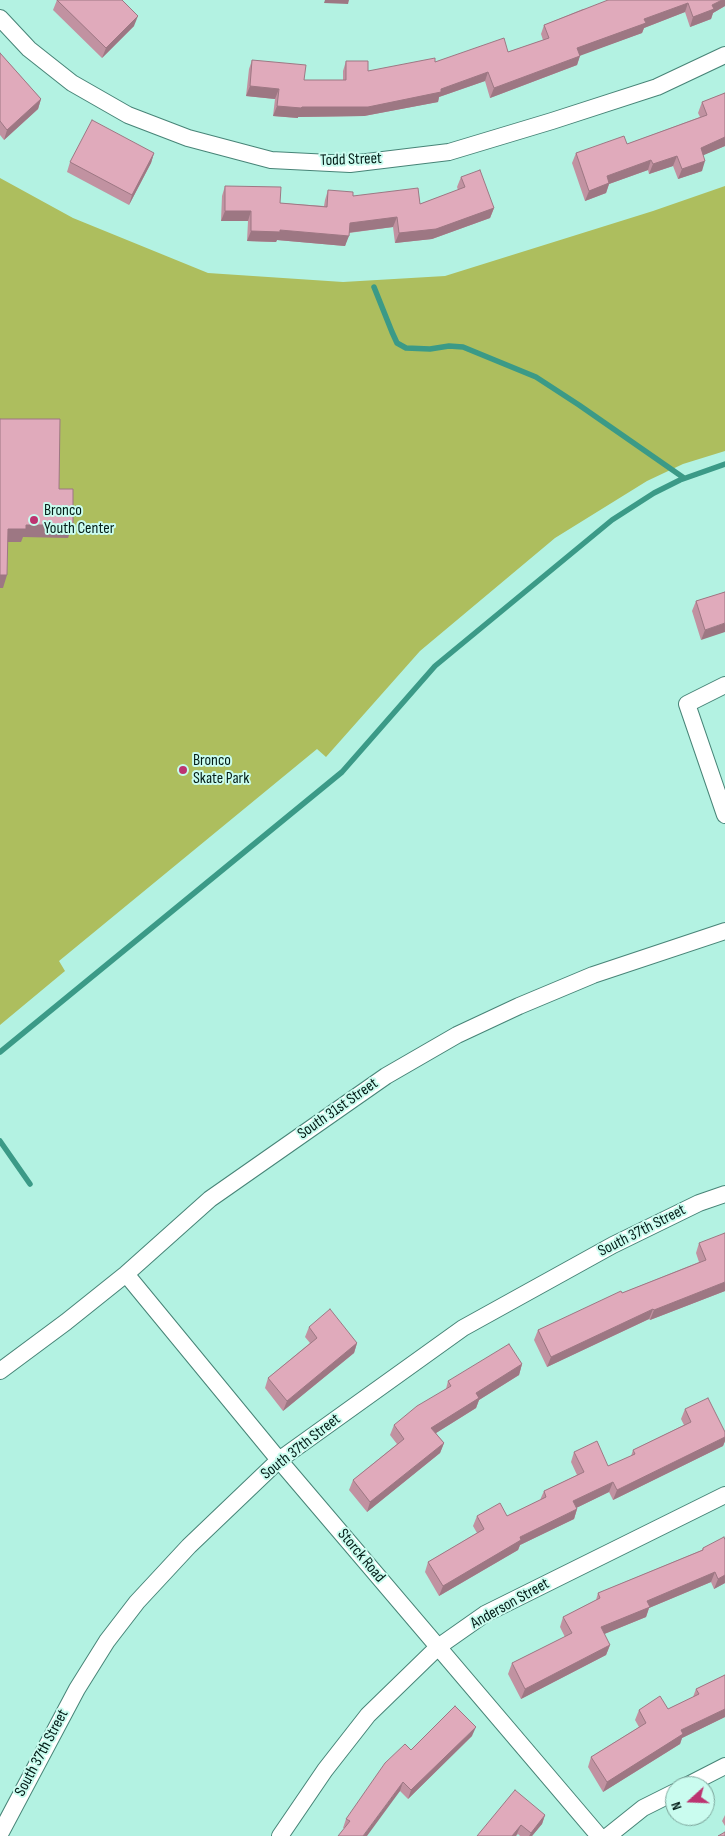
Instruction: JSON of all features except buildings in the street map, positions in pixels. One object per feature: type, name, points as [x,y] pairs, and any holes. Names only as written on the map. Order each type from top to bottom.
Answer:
[{"type":"street","name":"Todd Street","points":[[0,18],[29,49],[72,83],[128,115],[188,138],[271,160],[350,164],[449,152],[552,122],[657,86],[725,54]]},
{"type":"street","points":[[725,685],[687,704],[725,815]]},
{"type":"street","name":"South 31st Street","points":[[0,1371],[126,1274],[210,1199],[386,1076],[449,1039],[519,1006],[593,975],[725,931]]},
{"type":"street","name":"South 37th Street","points":[[0,1834],[76,1690],[107,1642],[138,1602],[189,1546],[279,1460],[463,1328],[613,1245],[699,1203],[725,1194]]},
{"type":"street","name":"Storck Road","points":[[126,1274],[279,1460],[599,1836]]},
{"type":"street","name":"Anderson Street","points":[[280,1836],[325,1770],[368,1715],[438,1647],[485,1614],[725,1495]]},
{"type":"street","points":[[706,1776],[725,1766]]},
{"type":"street","points":[[608,1836],[643,1808],[665,1797]]},
{"type":"green space","points":[[0,178],[73,218],[208,273],[343,282],[445,276],[653,211],[725,186],[725,451],[683,464],[647,481],[555,538],[420,651],[326,757],[317,749],[59,961],[65,971],[0,1025]]},
{"type":"waterway","points":[[374,287],[397,343],[406,348],[463,347],[536,377],[684,478]]},
{"type":"waterway","points":[[0,1052],[342,772],[435,666],[612,520],[654,493],[680,480],[725,464]]},
{"type":"waterway","points":[[0,1141],[30,1184]]},
{"type":"place","name":"Bronco Youth Center","points":[[34,520]]},
{"type":"place","name":"Bronco Skate Park","points":[[183,770]]}]
